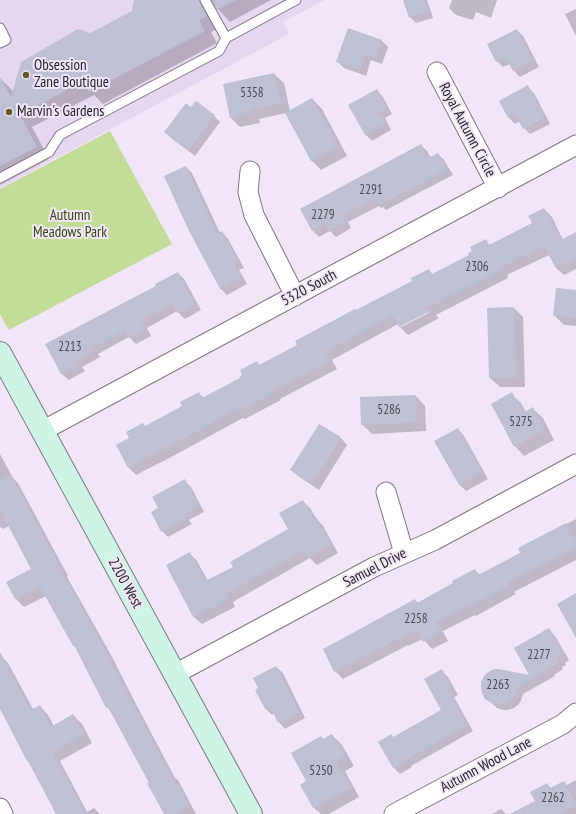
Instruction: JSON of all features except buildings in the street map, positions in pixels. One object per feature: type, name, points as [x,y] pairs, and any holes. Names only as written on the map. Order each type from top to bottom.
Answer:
[{"type":"street","name":"Royal Autumn Circle","points":[[436,72],[498,188]]},
{"type":"street","name":"5320 South","points":[[42,431],[576,145]]},
{"type":"street","points":[[250,171],[248,192],[254,215],[295,296]]},
{"type":"street","name":"2200 West","points":[[0,353],[251,814]]},
{"type":"street","name":"Samuel Drive","points":[[175,674],[374,567],[435,540],[576,464]]},
{"type":"street","points":[[386,492],[404,553]]},
{"type":"street","name":"Autumn Wood Lane","points":[[394,814],[563,724],[576,713]]},
{"type":"street","points":[[0,808],[3,814]]},
{"type":"lane","points":[[205,0],[226,38]]},
{"type":"lane","points":[[0,178],[50,152],[60,135],[219,51],[226,38],[296,0]]},
{"type":"lane","points":[[0,28],[6,40],[0,43]]},
{"type":"shaded area","points":[[0,0],[325,0],[283,22],[289,34],[0,188]]},
{"type":"green space","name":"Autumn Meadows Park","points":[[110,131],[172,244],[9,330],[0,314],[0,189]]},
{"type":"place","name":"Obsession Zane Boutique","points":[[26,75]]},
{"type":"place","name":"Marvin's Gardens","points":[[9,112]]}]
